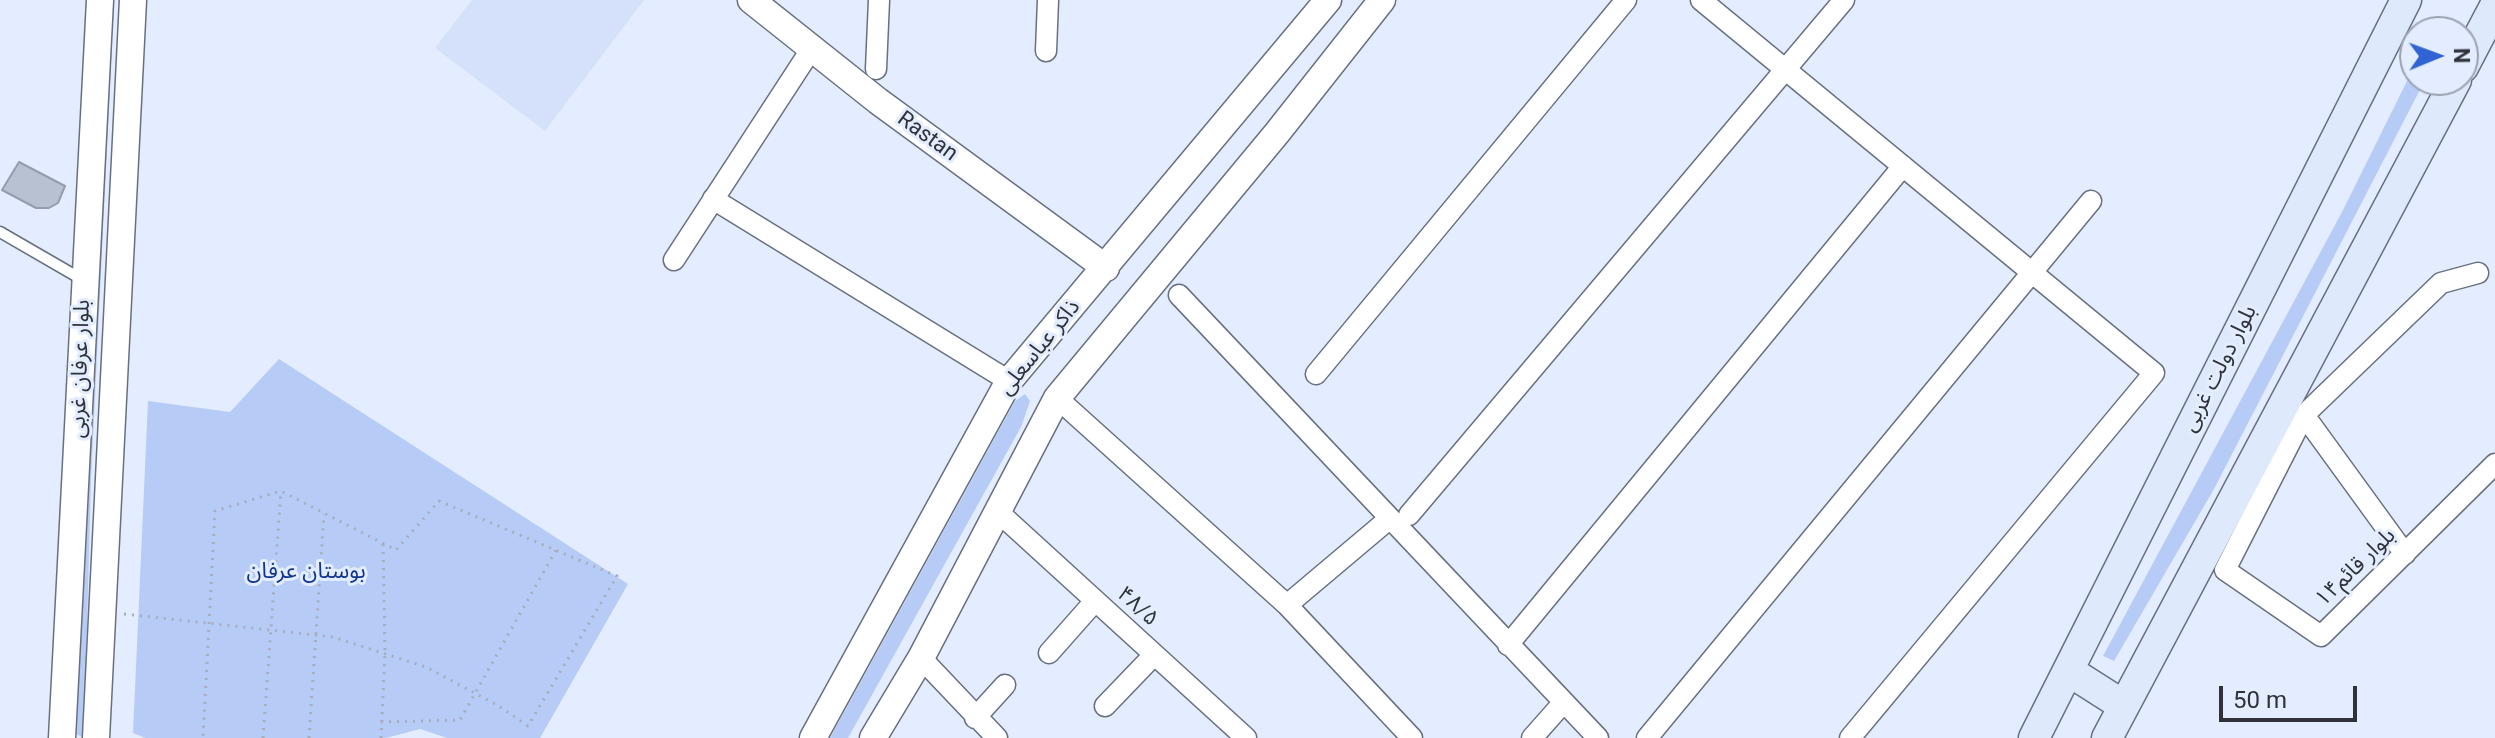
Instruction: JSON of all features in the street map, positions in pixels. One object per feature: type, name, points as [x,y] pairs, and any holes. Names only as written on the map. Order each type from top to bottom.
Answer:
[{"type":"main road","name":"بلوار دولت غربی","points":[[2034,738],[2406,0]]},
{"type":"main road","points":[[2479,36],[2495,6]]},
{"type":"main road","points":[[2107,738],[2448,96]]},
{"type":"main road","points":[[2069,671],[2124,706]]},
{"type":"street","name":"بلوار عرفان غربی","points":[[62,738],[100,0]]},
{"type":"street","name":"بلوار عرفان غربی","points":[[96,738],[133,0]]},
{"type":"street","name":"Rastan","points":[[751,0],[1106,268]]},
{"type":"street","points":[[876,69],[879,0]]},
{"type":"street","points":[[1046,51],[1048,0]]},
{"type":"street","name":"ذاکر عباسعلی","points":[[813,738],[1009,381],[1328,0]]},
{"type":"street","name":"ذاکر عباسعلی","points":[[873,738],[921,658],[1057,398],[1277,133],[1382,0]]},
{"type":"street","points":[[1316,374],[1626,0]]},
{"type":"street","points":[[1701,0],[2154,373],[1850,738]]},
{"type":"street","points":[[1287,605],[1399,517],[1844,0]]},
{"type":"street","points":[[674,260],[812,48]]},
{"type":"street","points":[[1242,104],[1277,133]]},
{"type":"street","points":[[1508,645],[1903,166]]},
{"type":"street","points":[[713,199],[1009,381]]},
{"type":"street","points":[[1647,738],[2091,201]]},
{"type":"street","points":[[2405,554],[2304,415],[2441,283],[2478,273]]},
{"type":"street","points":[[1179,295],[1399,517],[1508,645],[1598,738]]},
{"type":"street","points":[[1057,398],[1287,605],[1412,738]]},
{"type":"street","name":"بلوار قائم۱۴","points":[[2304,415],[2225,570],[2321,636],[2495,464]]},
{"type":"street","name":"۴۸/۵","points":[[996,510],[1243,737]]},
{"type":"street","points":[[1049,653],[1095,601]]},
{"type":"street","points":[[1105,706],[1154,655]]},
{"type":"street","points":[[921,658],[997,738]]},
{"type":"street","points":[[975,718],[1005,685]]},
{"type":"street","points":[[1532,738],[1563,703]]},
{"type":"lane","points":[[0,232],[84,281]]},
{"type":"path","points":[[101,612],[210,622],[317,635],[426,667],[528,726],[617,576],[439,501],[396,550],[281,491],[215,511],[210,622],[203,738]]},
{"type":"path","points":[[263,738],[281,491]]},
{"type":"path","points":[[309,738],[324,513]]},
{"type":"path","points":[[381,738],[385,654],[383,543]]},
{"type":"path","points":[[381,722],[460,720],[473,692],[556,550]]},
{"type":"shaded area","points":[[472,0],[644,0],[545,131],[435,48]]},
{"type":"green space","points":[[107,0],[114,0],[91,481],[84,738],[76,734],[84,457]]},
{"type":"green space","points":[[2400,96],[2417,96],[2214,489],[2114,661],[2103,656],[2342,212]]},
{"type":"green space","name":"بوستان عرفان","points":[[279,359],[628,584],[540,738],[447,738],[420,729],[386,738],[145,738],[133,733],[148,401],[230,412]]},
{"type":"green space","points":[[1025,394],[1030,401],[1021,427],[848,738],[830,738],[1015,401]]},
{"type":"building","points":[[19,162],[65,186],[58,203],[49,208],[36,208],[2,190]]}]
